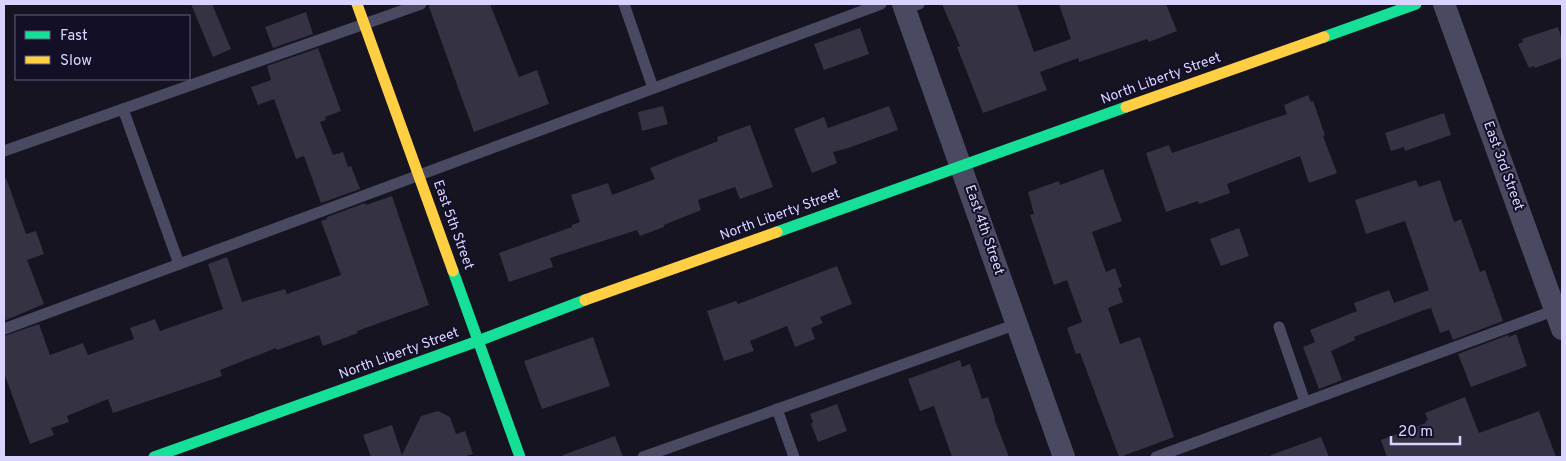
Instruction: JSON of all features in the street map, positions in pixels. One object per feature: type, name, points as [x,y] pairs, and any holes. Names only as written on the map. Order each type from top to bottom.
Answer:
[{"type":"street","name":"East 5th Street","points":[[357,4],[520,457]]},
{"type":"street","name":"North Liberty Street","points":[[154,457],[478,341],[556,311],[1416,4]]},
{"type":"street","name":"East 3rd Street","points":[[1444,4],[1560,315]]},
{"type":"street","name":"East 4th Street","points":[[909,5],[962,167],[1064,457]]},
{"type":"lane","points":[[4,151],[421,4]]},
{"type":"lane","points":[[624,4],[654,88]]},
{"type":"lane","points":[[4,329],[881,4]]},
{"type":"lane","points":[[123,109],[179,264]]},
{"type":"lane","points":[[1156,457],[1305,402],[1560,315]]},
{"type":"lane","points":[[643,457],[1017,324]]},
{"type":"lane","points":[[1279,327],[1305,402]]},
{"type":"lane","points":[[777,409],[794,457]]},
{"type":"building","points":[[191,4],[212,4],[231,49],[213,57]]},
{"type":"building","points":[[428,4],[490,4],[519,77],[537,70],[549,104],[474,132]]},
{"type":"building","points":[[942,4],[1017,4],[1034,52],[1071,39],[1059,4],[1166,4],[1177,31],[1149,42],[1147,39],[1079,62],[1078,58],[1040,72],[1047,90],[983,113],[957,47],[960,46]]},
{"type":"building","points":[[306,12],[313,34],[273,48],[265,27]]},
{"type":"building","points":[[1558,27],[1562,40],[1562,58],[1535,68],[1534,66],[1529,68],[1518,44],[1523,42],[1522,39]]},
{"type":"building","points":[[860,28],[869,54],[824,70],[814,44]]},
{"type":"building","points":[[318,48],[341,111],[325,117],[326,120],[320,122],[333,155],[343,152],[348,167],[351,166],[360,189],[321,203],[304,156],[296,159],[274,99],[258,105],[251,87],[271,80],[267,66]]},
{"type":"building","points":[[1308,95],[1311,102],[1313,101],[1325,135],[1323,136],[1337,173],[1309,183],[1300,156],[1227,184],[1230,193],[1199,204],[1198,201],[1166,212],[1146,153],[1169,145],[1172,153],[1287,114],[1284,105]]},
{"type":"building","points":[[663,106],[668,124],[642,131],[638,112]]},
{"type":"building","points":[[889,106],[898,130],[833,152],[837,163],[812,173],[794,129],[824,117],[828,128]]},
{"type":"building","points":[[1444,113],[1451,135],[1405,151],[1404,147],[1391,151],[1385,133]]},
{"type":"building","points":[[750,125],[773,187],[740,199],[735,187],[698,200],[701,210],[664,225],[664,227],[640,236],[637,230],[550,258],[553,267],[509,282],[499,253],[572,227],[572,225],[580,222],[571,195],[608,183],[612,195],[655,179],[650,168],[718,141],[717,137]]},
{"type":"building","points":[[1103,169],[1122,221],[1092,232],[1106,272],[1115,268],[1122,287],[1118,288],[1123,302],[1108,308],[1120,344],[1140,337],[1174,437],[1120,457],[1080,353],[1076,354],[1067,328],[1082,322],[1067,280],[1054,285],[1030,215],[1034,214],[1028,192],[1059,181],[1060,185]]},
{"type":"building","points":[[4,178],[6,178],[26,234],[36,231],[44,254],[27,260],[44,304],[4,321]]},
{"type":"building","points":[[1416,180],[1419,187],[1440,180],[1454,222],[1461,219],[1480,272],[1485,270],[1503,321],[1453,340],[1449,330],[1440,333],[1431,308],[1424,310],[1354,337],[1355,340],[1331,351],[1342,380],[1319,389],[1303,347],[1315,342],[1310,330],[1357,311],[1354,303],[1389,290],[1394,303],[1429,290],[1405,221],[1366,234],[1355,200]]},
{"type":"building","points":[[392,196],[429,305],[357,331],[358,333],[323,346],[319,335],[277,350],[276,348],[220,370],[222,376],[113,413],[108,399],[67,416],[69,422],[51,428],[54,435],[30,444],[4,373],[4,336],[39,324],[50,355],[83,343],[88,355],[134,339],[130,328],[155,319],[160,331],[223,309],[208,264],[227,257],[242,302],[285,289],[287,294],[341,275],[321,221],[365,203],[366,205]]},
{"type":"building","points":[[1239,228],[1249,256],[1221,266],[1210,239]]},
{"type":"building","points":[[837,266],[852,304],[820,317],[823,323],[811,328],[815,339],[795,347],[787,326],[750,341],[754,351],[724,361],[707,311],[736,301],[738,304]]},
{"type":"building","points":[[1516,334],[1527,366],[1471,387],[1458,354],[1508,335],[1509,337]]},
{"type":"building","points":[[593,337],[610,386],[542,409],[524,361]]},
{"type":"building","points":[[960,360],[962,367],[970,364],[982,399],[988,397],[1009,457],[952,457],[934,406],[920,411],[908,379]]},
{"type":"building","points":[[1465,397],[1479,433],[1539,411],[1556,457],[1387,457],[1381,440],[1426,423],[1425,421],[1428,420],[1425,413]]},
{"type":"building","points":[[837,404],[847,431],[818,442],[811,424],[813,422],[810,414]]},
{"type":"building","points":[[438,411],[450,417],[456,434],[465,431],[473,454],[463,457],[371,457],[363,435],[392,425],[402,455],[421,416]]},
{"type":"building","points":[[615,436],[623,457],[563,457],[563,455]]},
{"type":"building","points":[[1321,437],[1329,457],[1271,457],[1271,455]]},
{"type":"traffic: fast","points":[[1324,37],[1416,4]]},
{"type":"traffic: fast","points":[[777,232],[1126,107]]},
{"type":"traffic: fast","points":[[453,271],[520,457]]},
{"type":"traffic: fast","points":[[154,457],[478,341],[585,300]]},
{"type":"traffic: slow","points":[[357,4],[453,271]]},
{"type":"traffic: slow","points":[[1126,107],[1324,37]]},
{"type":"traffic: slow","points":[[585,300],[777,232]]}]
